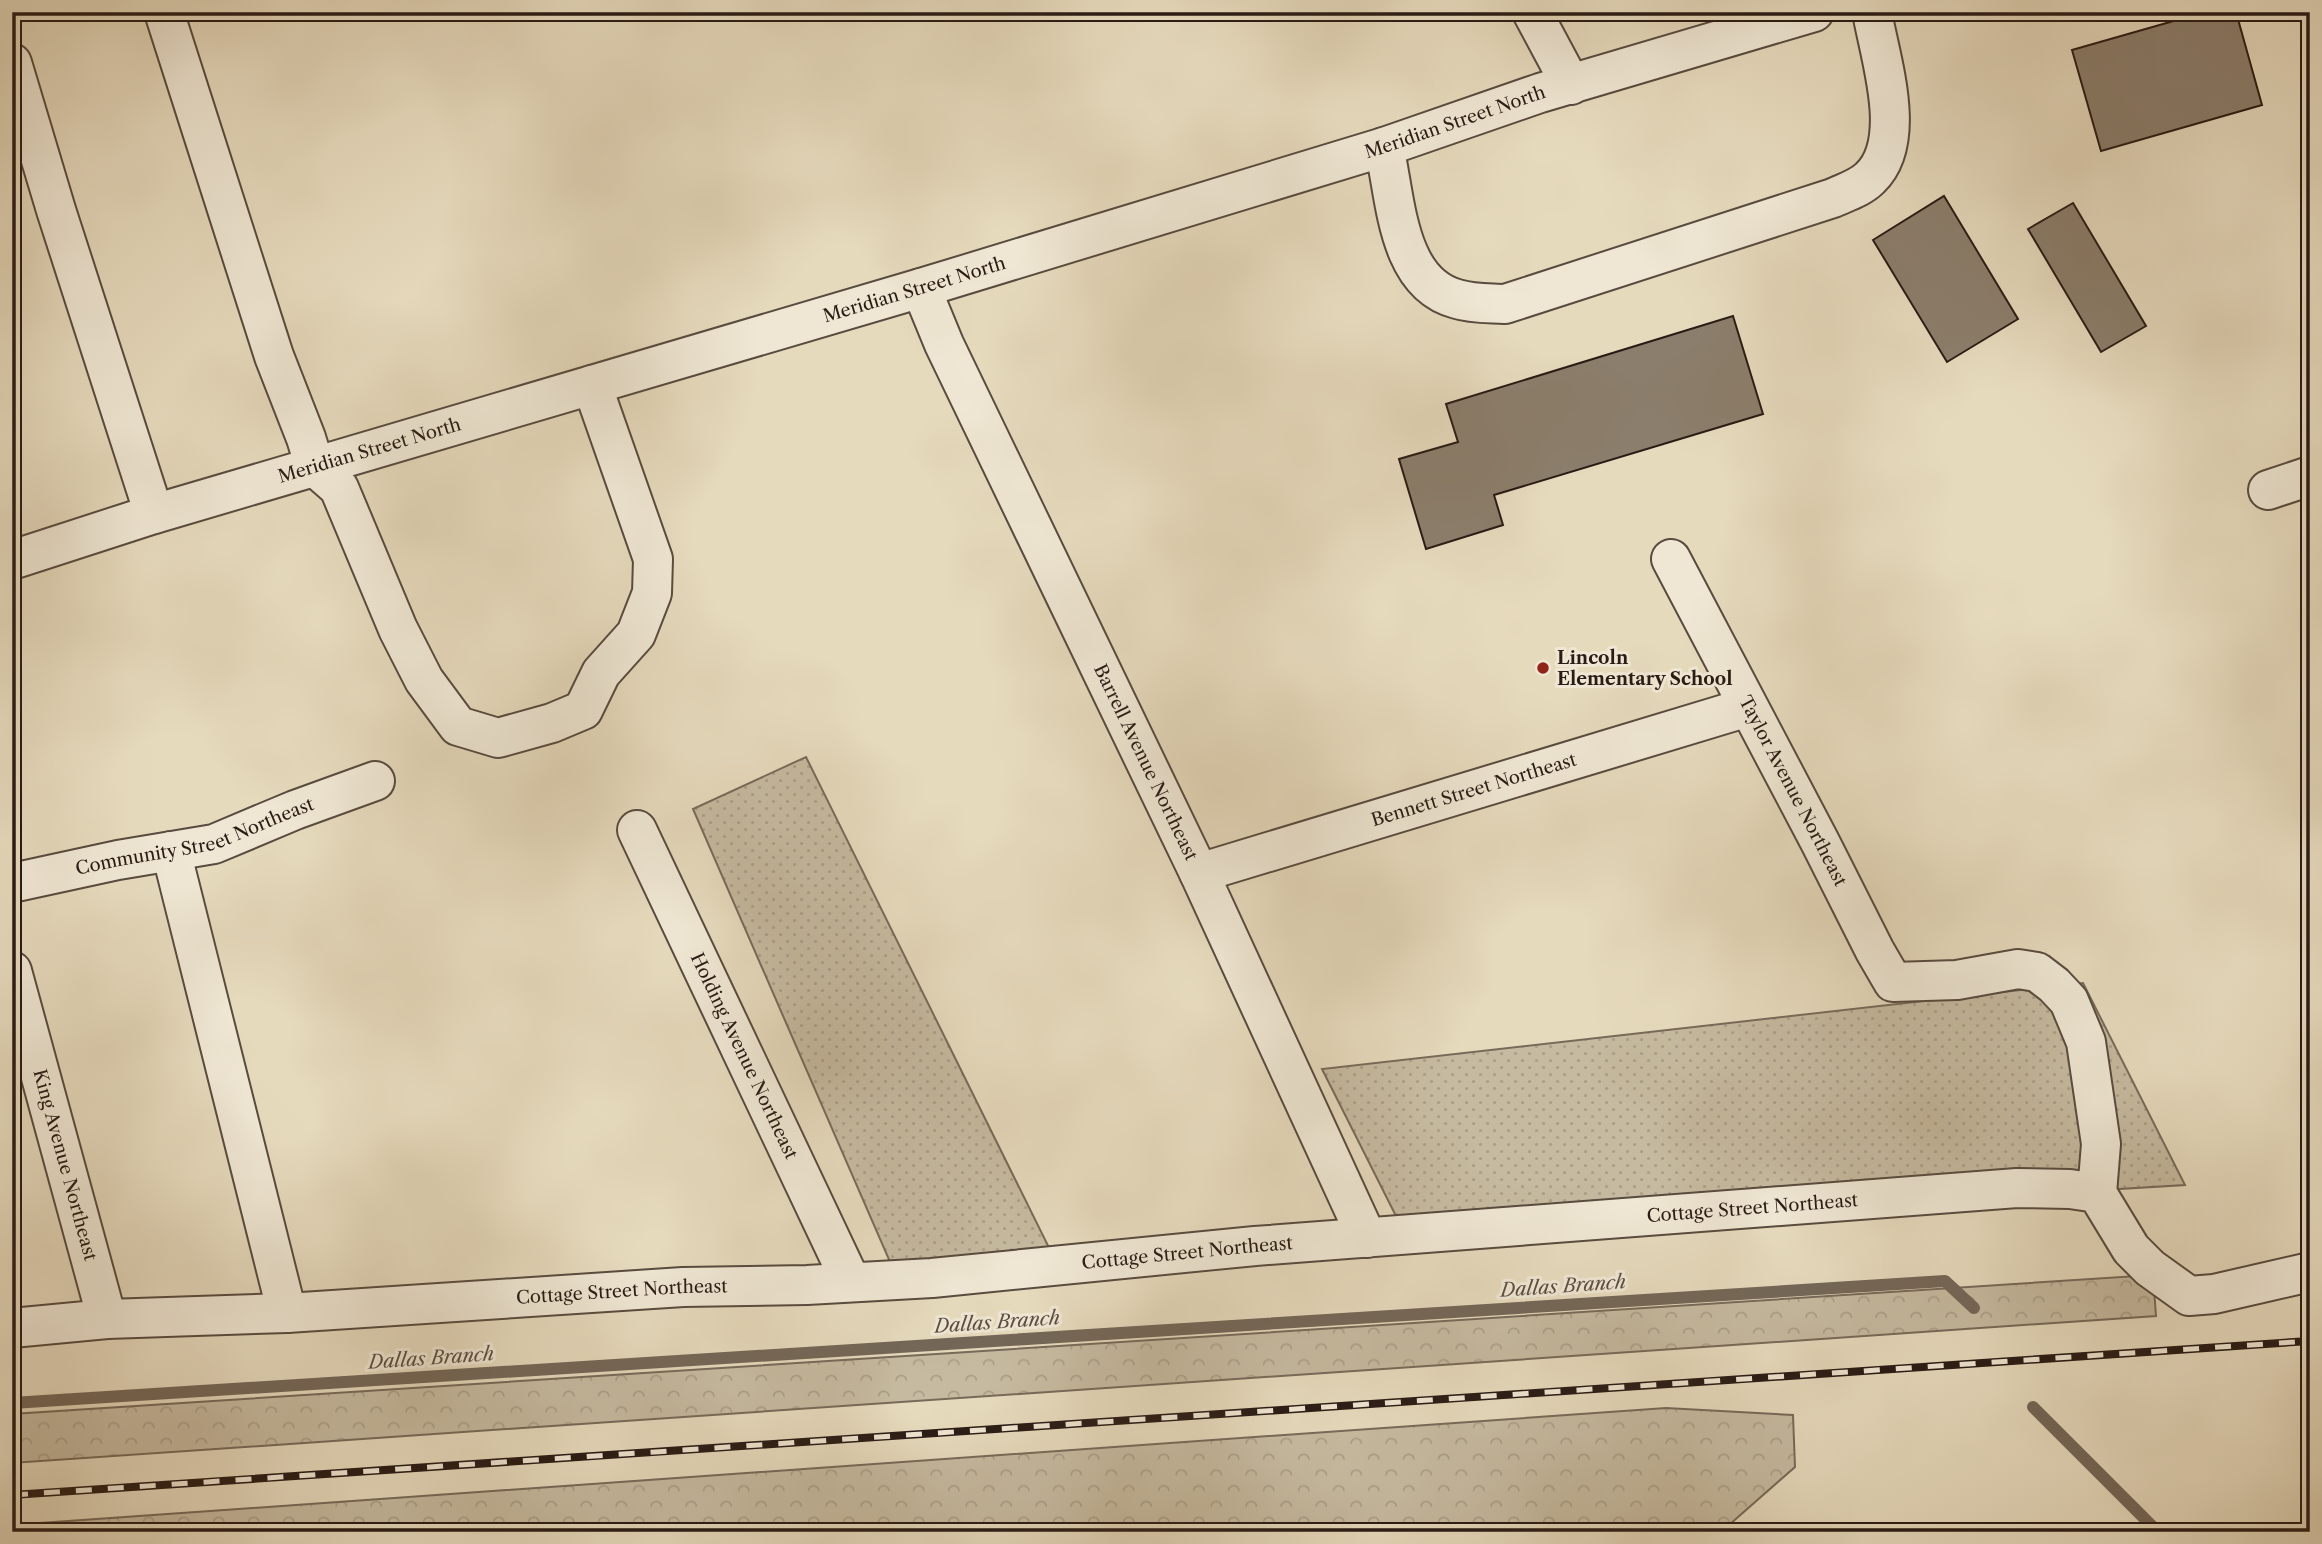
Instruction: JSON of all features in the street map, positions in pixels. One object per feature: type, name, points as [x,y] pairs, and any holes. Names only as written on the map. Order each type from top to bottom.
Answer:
[{"type":"street","points":[[164,12],[274,356],[315,467],[339,488],[398,629],[424,680],[458,726],[498,737],[552,723],[583,710],[601,674],[636,634],[652,593],[653,559],[592,386]]},
{"type":"street","points":[[1532,12],[1571,85]]},
{"type":"street","name":"Meridian Street North","points":[[12,559],[154,514],[921,288],[1384,147],[1540,93],[1814,12]]},
{"type":"street","points":[[1384,147],[1395,210],[1410,259],[1421,275],[1438,290],[1454,299],[1475,303],[1505,303],[1833,198],[1859,187],[1880,168],[1887,149],[1889,130],[1889,100],[1872,12]]},
{"type":"street","points":[[12,63],[56,210],[154,514]]},
{"type":"street","name":"Barrell Avenue Northeast","points":[[921,288],[944,344],[1199,873],[1367,1237]]},
{"type":"street","points":[[2268,490],[2310,477]]},
{"type":"street","name":"Taylor Avenue Northeast","points":[[1671,559],[1893,982],[1957,980],[2018,969],[2038,972],[2069,1001],[2086,1042],[2101,1144],[2097,1194]]},
{"type":"street","name":"Bennett Street Northeast","points":[[1199,873],[1748,707]]},
{"type":"street","name":"Community Street Northeast","points":[[12,883],[118,860],[214,844],[295,810],[375,781]]},
{"type":"street","name":"Holding Avenue Northeast","points":[[637,830],[851,1282]]},
{"type":"street","points":[[171,851],[287,1313]]},
{"type":"street","name":"King Avenue Northeast","points":[[12,971],[107,1320]]},
{"type":"street","name":"Cottage Street Northeast","points":[[12,1328],[107,1320],[287,1313],[683,1287],[932,1278],[1242,1247],[2017,1188],[2070,1189],[2097,1194]]},
{"type":"street","points":[[2097,1194],[2130,1249],[2150,1268],[2189,1296],[2214,1294],[2310,1272]]},
{"type":"green space","points":[[806,757],[1063,1276],[904,1294],[693,809]]},
{"type":"green space","points":[[2083,983],[2185,1185],[1404,1232],[1322,1069]]},
{"type":"green space","points":[[2153,1275],[2156,1316],[12,1463],[12,1414]]},
{"type":"green space","points":[[1666,1408],[1793,1415],[1795,1467],[1721,1532],[1554,1532],[1533,1529],[1532,1532],[12,1532],[12,1525]]},
{"type":"building","points":[[2205,12],[2236,12],[2262,105],[2101,151],[2072,50]]},
{"type":"building","points":[[1944,196],[2018,319],[1947,362],[1873,240]]},
{"type":"building","points":[[2073,203],[2146,326],[2101,352],[2028,229]]},
{"type":"building","points":[[1733,316],[1763,414],[1494,495],[1503,525],[1426,549],[1399,459],[1458,442],[1446,404]]},
{"type":"waterway","name":"Dallas Branch","points":[[12,1403],[1945,1281],[1974,1308]]},
{"type":"waterway","name":"Dallas Branch","points":[[2033,1407],[2158,1532]]},
{"type":"railway","points":[[12,1495],[2310,1341]]},
{"type":"place","name":"Lincoln Elementary School","points":[[1543,668]]}]
